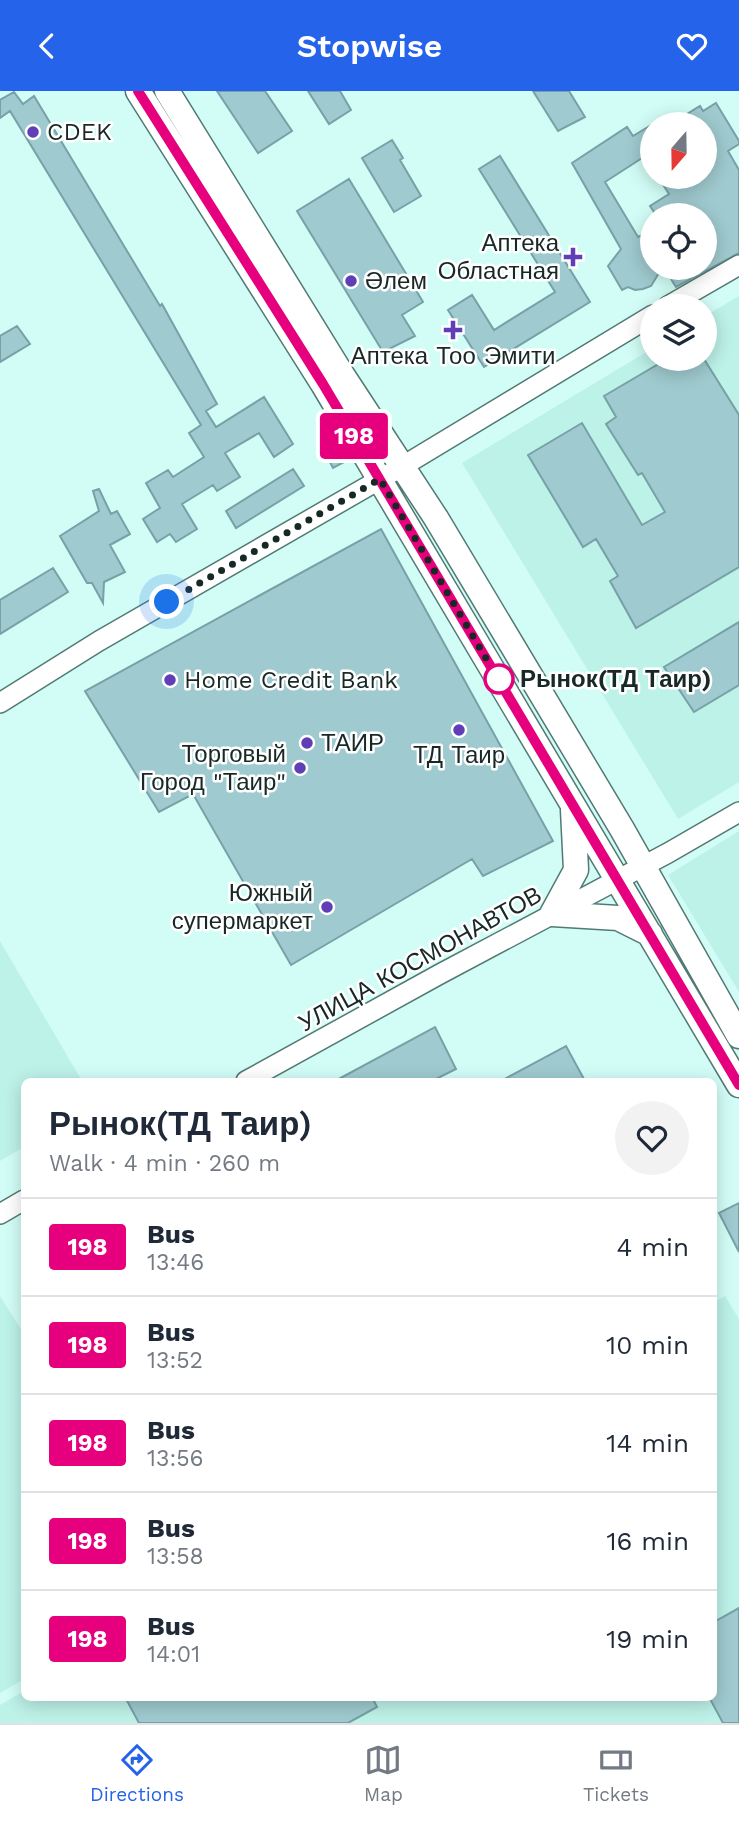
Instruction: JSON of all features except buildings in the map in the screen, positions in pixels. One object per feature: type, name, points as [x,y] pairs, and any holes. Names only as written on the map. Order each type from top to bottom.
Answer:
[{"type":"main road","points":[[138,91],[323,384],[739,1085]]},
{"type":"main road","points":[[167,91],[343,376],[403,466],[548,705],[739,1036]]},
{"type":"main road","points":[[572,803],[576,870],[552,914],[618,918],[651,935]]},
{"type":"street","points":[[689,294],[739,265]]},
{"type":"street","points":[[0,703],[99,641],[434,448],[640,323]]},
{"type":"street","name":"УЛИЦА КОСМОНАВТОВ","points":[[251,1078],[739,812]]},
{"type":"street","points":[[0,1214],[21,1202]]},
{"type":"shaded area","points":[[739,296],[739,782],[678,819],[462,463],[640,356],[640,371],[717,371],[717,309]]},
{"type":"shaded area","points":[[739,831],[739,992],[668,875]]},
{"type":"shaded area","points":[[0,941],[80,1078],[21,1078],[21,1149],[0,1161]]},
{"type":"shaded area","points":[[0,1296],[21,1329],[21,1681],[0,1693]]},
{"type":"shaded area","points":[[725,1296],[739,1319],[739,1723],[0,1723],[0,1705],[21,1693],[21,1701],[717,1701],[717,1300]]},
{"type":"bus line","name":"198","points":[[138,91],[323,384],[739,1085]]},
{"type":"place","name":"CDEK","points":[[33,132]]},
{"type":"place","name":"Аптека Областная","points":[[573,257]]},
{"type":"place","name":"Әлем","points":[[351,281]]},
{"type":"place","name":"Аптека Тоо Эмити","points":[[453,330]]},
{"type":"place","name":"Рынок(ТД Таир)","points":[[499,679]]},
{"type":"place","name":"Home Credit Bank","points":[[170,680]]},
{"type":"place","name":"ТД Таир","points":[[459,730]]},
{"type":"place","name":"ТАИР","points":[[307,743]]},
{"type":"place","name":"Торговый Город \"Таир\"","points":[[300,768]]},
{"type":"place","name":"Южный супермаркет","points":[[327,907]]},
{"type":"route","points":[[167,602],[380,479],[503,687],[499,679]]}]
